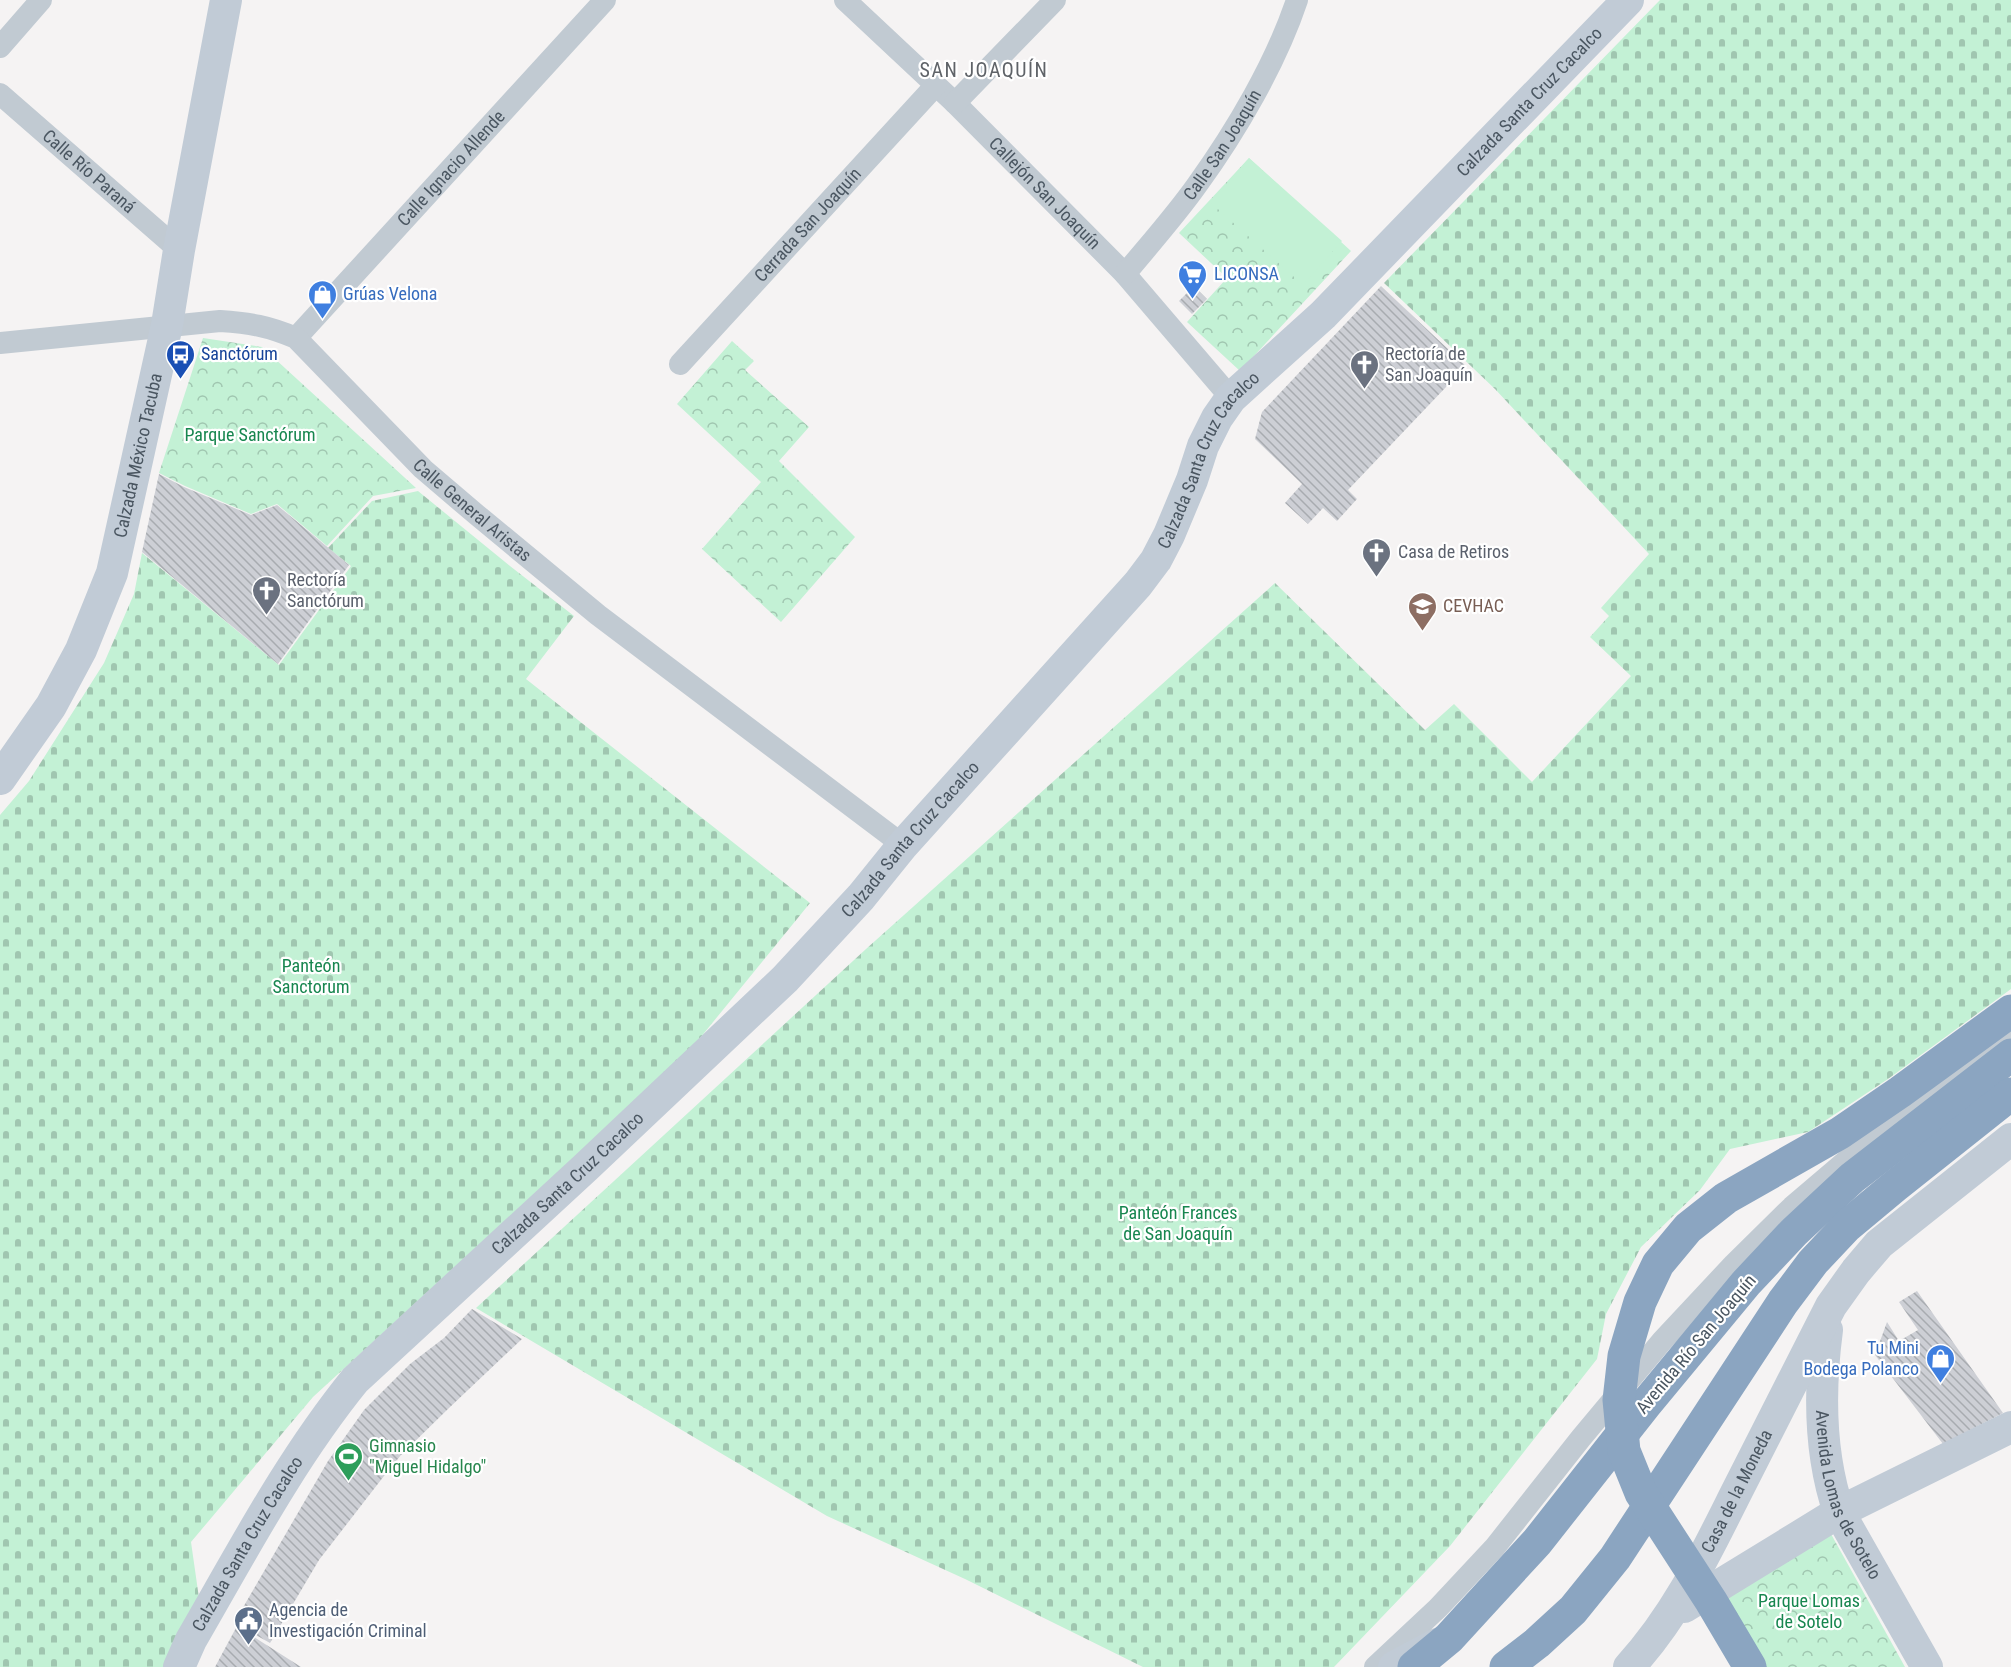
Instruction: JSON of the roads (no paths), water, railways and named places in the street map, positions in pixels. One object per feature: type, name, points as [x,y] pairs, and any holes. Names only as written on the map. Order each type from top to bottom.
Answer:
[{"type":"highway","points":[[1750,1667],[1711,1601],[1641,1493],[1624,1451],[1619,1400],[1624,1356],[1640,1302],[1658,1264],[1688,1228],[1726,1198],[1840,1133],[2011,1011]]},
{"type":"highway","name":"Avenida Río San Joaquín","points":[[1414,1667],[1449,1638],[1537,1542],[1645,1405],[1746,1283],[1794,1232],[1852,1178],[2011,1055]]},
{"type":"highway","points":[[1506,1667],[1537,1643],[1573,1610],[1615,1558],[1783,1302],[1813,1262],[1847,1226],[1887,1192],[2011,1094]]},
{"type":"street","points":[[0,47],[41,0]]},
{"type":"street","points":[[224,13],[240,0]]},
{"type":"street","name":"Calle Ignacio Allende","points":[[296,338],[605,0]]},
{"type":"street","name":"Callejón San Joaquín","points":[[844,0],[955,103],[1125,274],[1231,398]]},
{"type":"street","points":[[955,103],[1055,0]]},
{"type":"street","name":"Calle San Joaquín","points":[[1125,274],[1197,185],[1240,117],[1270,66],[1297,0]]},
{"type":"street","name":"Calzada Santa Cruz Cacalco","points":[[179,1667],[191,1640],[305,1447],[354,1380],[586,1167],[785,979],[861,897],[903,844],[1138,584],[1155,560],[1174,524],[1203,446],[1217,418],[1231,398],[1323,315],[1629,0]]},
{"type":"street","name":"Calzada México Tacuba","points":[[0,779],[56,696],[86,639],[112,573],[168,325],[179,250],[224,13]]},
{"type":"street","name":"Cerrada San Joaquín","points":[[680,364],[936,85]]},
{"type":"street","name":"Calle Río Paraná","points":[[0,94],[179,250]]},
{"type":"street","name":"Calle General Aristas","points":[[0,343],[220,321],[246,322],[270,327],[296,338],[423,469],[477,515],[598,615],[903,844]]},
{"type":"street","points":[[1375,1667],[1438,1608],[1495,1547],[1581,1438],[1662,1341],[1742,1256],[1792,1207],[1879,1133],[2011,1033]]},
{"type":"street","points":[[1831,1306],[1879,1244],[2011,1139]]},
{"type":"street","name":"Avenida Lomas de Sotelo","points":[[1831,1306],[1822,1371],[1824,1448],[1832,1491],[1839,1512],[1927,1667]]},
{"type":"street","name":"Casa de la Moneda","points":[[1629,1667],[1671,1616],[1831,1306]]},
{"type":"street","points":[[1671,1616],[1839,1512],[2011,1427]]},
{"type":"street","points":[[1394,1667],[1449,1638]]},
{"type":"place","name":"LICONSA","points":[[1193,300]]},
{"type":"place","name":"Grúas Velona","points":[[322,320]]},
{"type":"place","name":"Sanctórum","points":[[180,380]]},
{"type":"place","name":"Rectoría de San Joaquín","points":[[1364,390]]},
{"type":"place","name":"Casa de Retiros","points":[[1377,578]]},
{"type":"place","name":"Rectoría Sanctórum","points":[[266,616]]},
{"type":"place","name":"CEVHAC","points":[[1422,632]]},
{"type":"place","name":"Tu Mini Bodega Polanco","points":[[1940,1384]]},
{"type":"place","name":"Gimnasio \"Miguel Hidalgo\"","points":[[348,1482]]},
{"type":"place","name":"Agencia de Investigación Criminal","points":[[248,1646]]},
{"type":"district","name":"SAN JOAQUÍN","points":[[984,70]]},
{"type":"park label","name":"Parque Sanctórum","points":[[250,435]]},
{"type":"park label","name":"Panteón Sanctorum","points":[[311,976]]},
{"type":"park label","name":"Panteón Frances de San Joaquín","points":[[1178,1223]]},
{"type":"park label","name":"Parque Lomas de Sotelo","points":[[1809,1611]]}]
